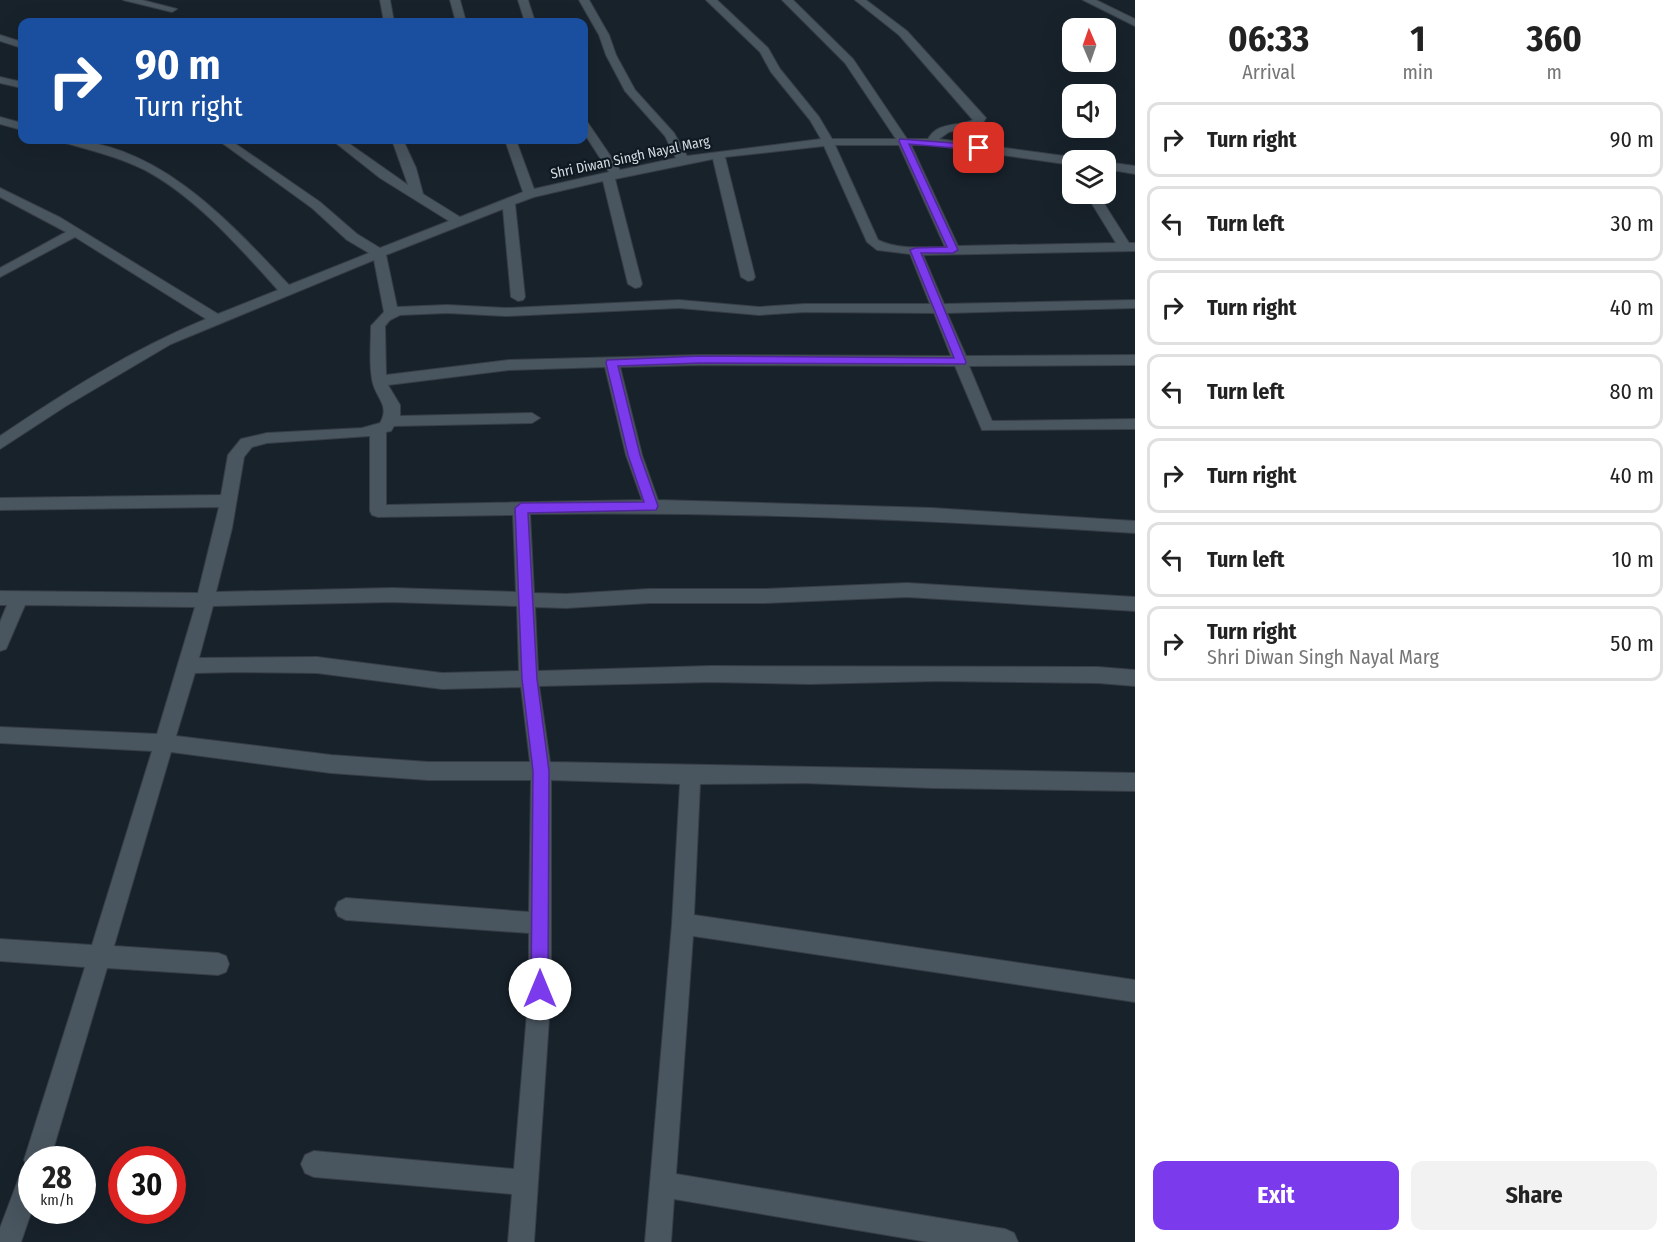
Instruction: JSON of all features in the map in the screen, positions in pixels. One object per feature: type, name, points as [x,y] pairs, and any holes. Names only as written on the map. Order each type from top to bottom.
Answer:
[{"type":"street","points":[[128,0],[172,9]]},
{"type":"street","points":[[385,0],[388,18]]},
{"type":"street","points":[[455,0],[460,18]]},
{"type":"street","points":[[523,0],[529,18]]},
{"type":"street","points":[[584,0],[604,35],[630,91],[670,135],[683,160]]},
{"type":"street","points":[[711,0],[764,50],[775,70],[815,119],[828,142],[873,242],[882,247],[915,250],[1130,247]]},
{"type":"street","points":[[787,0],[849,61],[903,141],[953,250]]},
{"type":"street","points":[[860,0],[903,33],[980,118],[973,125],[939,130],[932,142]]},
{"type":"street","points":[[1088,0],[1135,23]]},
{"type":"street","points":[[1123,17],[1135,11]]},
{"type":"street","points":[[0,38],[18,44]]},
{"type":"street","points":[[0,80],[18,84]]},
{"type":"street","points":[[0,120],[18,126]]},
{"type":"street","points":[[588,132],[612,174],[634,284]]},
{"type":"street","name":"Shri Diwan Singh Nayal Marg","points":[[0,444],[80,391],[166,341],[286,290],[530,194],[683,160],[828,142],[932,142],[1062,160]]},
{"type":"street","points":[[78,144],[127,160],[159,174],[244,245],[286,290]]},
{"type":"street","points":[[229,144],[316,205],[352,237],[379,253],[391,314]]},
{"type":"street","points":[[342,144],[384,175],[458,221]]},
{"type":"street","points":[[400,144],[410,168],[417,195]]},
{"type":"street","points":[[512,144],[518,155],[530,194]]},
{"type":"street","points":[[718,154],[748,277]]},
{"type":"street","points":[[1116,167],[1135,170]]},
{"type":"street","points":[[0,192],[75,232],[217,320]]},
{"type":"street","points":[[509,202],[518,297]]},
{"type":"street","points":[[1099,204],[1130,247]]},
{"type":"street","points":[[0,273],[75,232]]},
{"type":"street","points":[[915,250],[987,426],[1135,424]]},
{"type":"street","points":[[1135,304],[939,309],[804,308],[759,311],[679,304],[506,312],[447,309],[397,311],[385,317],[378,326],[379,381],[392,405],[392,416],[384,425],[378,511],[652,506],[932,514],[1135,527]]},
{"type":"street","points":[[379,381],[509,365],[700,360],[961,362],[1135,360]]},
{"type":"street","points":[[611,363],[634,455],[652,506]]},
{"type":"street","points":[[41,1146],[188,666],[229,501],[237,455],[247,443],[267,438],[362,433],[384,425],[532,418]]},
{"type":"street","points":[[0,504],[229,501]]},
{"type":"street","points":[[521,508],[530,679],[541,771],[540,989],[521,1242]]},
{"type":"street","points":[[0,598],[206,599],[392,595],[566,601],[649,596],[765,596],[907,590],[1135,604]]},
{"type":"street","points":[[0,644],[19,598]]},
{"type":"street","points":[[188,666],[317,665],[442,681],[710,674],[809,676],[937,673],[1098,675],[1135,678]]},
{"type":"street","points":[[0,735],[165,743],[331,764],[428,771],[690,775],[804,774],[933,779],[1135,782]]},
{"type":"street","points":[[658,1242],[683,924],[690,775]]},
{"type":"street","points":[[346,909],[540,923]]},
{"type":"street","points":[[683,924],[1135,991]]},
{"type":"street","points":[[0,950],[218,964]]},
{"type":"street","points":[[314,1164],[526,1183]]},
{"type":"street","points":[[662,1184],[1005,1242]]},
{"type":"street","points":[[8,1242],[18,1214]]},
{"type":"route","points":[[540,989],[541,771],[530,679],[521,508],[652,506],[634,455],[611,363],[700,360],[961,362],[915,250],[953,250],[903,141],[979,148]]}]
